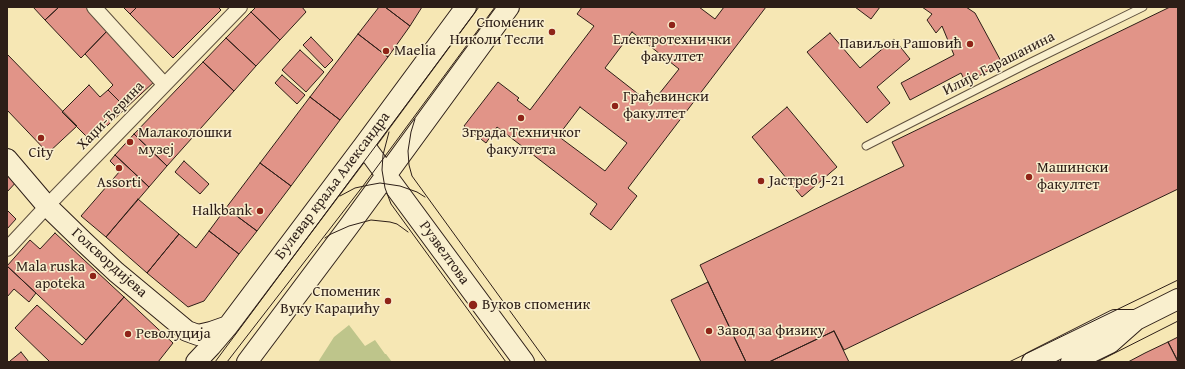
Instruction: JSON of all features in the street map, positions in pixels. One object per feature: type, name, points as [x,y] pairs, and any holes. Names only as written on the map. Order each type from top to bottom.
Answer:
[{"type":"main road","name":"Булевар краља Александра","points":[[196,362],[228,326],[364,145],[465,7]]},
{"type":"main road","points":[[247,362],[509,7]]},
{"type":"main road","name":"Рузвелтова","points":[[364,145],[524,362]]},
{"type":"main road","name":"Голсвордијева","points":[[7,158],[47,206],[83,242],[116,272],[187,331],[198,335],[228,326]]},
{"type":"main road","points":[[1071,362],[1110,343],[1136,320],[1178,299]]},
{"type":"main road","points":[[1032,362],[1115,320],[1136,320]]},
{"type":"street","points":[[94,7],[164,84]]},
{"type":"street","name":"Хаџи-Ђерина","points":[[7,249],[164,84],[240,7]]},
{"type":"lane","name":"Илије Гарашанина","points":[[866,146],[1143,7]]},
{"type":"green space","points":[[349,325],[365,346],[375,340],[392,362],[318,362],[334,337]]},
{"type":"building","points":[[33,7],[59,7],[45,20]]},
{"type":"building","points":[[59,7],[86,7],[108,30],[81,58],[45,20]]},
{"type":"building","points":[[123,7],[137,7],[130,14]]},
{"type":"building","points":[[137,7],[218,7],[221,10],[173,58],[130,14]]},
{"type":"building","points":[[256,7],[302,7],[306,12],[280,40],[251,12]]},
{"type":"building","points":[[379,7],[385,7],[410,26],[388,57],[358,34]]},
{"type":"building","points":[[385,7],[422,7],[410,26]]},
{"type":"building","name":"Зграда Техничког факултета","points":[[582,7],[699,7],[715,19],[724,7],[766,7],[628,188],[637,196],[611,230],[590,214],[597,204],[497,127],[486,143],[464,126],[498,82],[519,98],[517,100],[530,110],[594,26],[577,14]],"holes":[[[632,32],[679,69],[651,104],[605,68]],[[580,107],[627,143],[605,171],[558,136]]]},
{"type":"building","name":"Павиљон Рашовић","points":[[855,7],[880,7],[871,19]]},
{"type":"building","name":"Павиљон Рашовић","points":[[922,7],[966,7],[975,13],[1002,63],[966,83],[961,73],[910,100],[901,83],[954,55],[942,26],[936,33],[927,20],[932,14]]},
{"type":"building","name":"Машински факултет","points":[[1170,7],[1178,7],[1178,189],[844,350],[834,331],[769,362],[746,362],[700,265],[904,166],[892,142]]},
{"type":"building","points":[[251,12],[280,40],[256,66],[226,38]]},
{"type":"building","points":[[108,30],[155,81],[126,108],[108,90],[113,85],[85,54]]},
{"type":"building","points":[[830,33],[860,68],[894,39],[910,59],[877,87],[890,103],[867,123],[807,52]]},
{"type":"building","points":[[358,34],[388,57],[340,120],[310,97]]},
{"type":"building","points":[[311,37],[333,60],[325,68],[303,45]]},
{"type":"building","points":[[226,38],[256,66],[234,91],[203,62]]},
{"type":"building","points":[[300,50],[324,72],[306,92],[282,70]]},
{"type":"building","points":[[7,54],[77,126],[48,153],[7,110]]},
{"type":"building","points":[[203,62],[234,91],[167,166],[134,134]]},
{"type":"building","points":[[282,75],[305,95],[297,104],[275,83]]},
{"type":"building","points":[[89,85],[100,97],[108,90],[126,108],[91,141],[62,112]]},
{"type":"building","points":[[310,97],[340,120],[291,186],[260,163]]},
{"type":"building","points":[[787,107],[837,167],[802,197],[752,137]]},
{"type":"building","points":[[134,134],[167,166],[149,187],[115,155]]},
{"type":"building","points":[[115,155],[149,187],[106,237],[81,216],[120,171],[110,161]]},
{"type":"building","points":[[184,161],[209,184],[200,194],[175,172]]},
{"type":"building","points":[[260,163],[291,186],[257,231],[226,208]]},
{"type":"building","points":[[7,167],[19,179],[7,192]]},
{"type":"building","points":[[138,199],[179,234],[147,273],[106,237]]},
{"type":"building","points":[[226,208],[257,231],[239,254],[209,231]]},
{"type":"building","points":[[7,210],[16,219],[7,229]]},
{"type":"building","points":[[209,231],[239,254],[204,301],[188,307],[147,273],[179,234],[196,248]]},
{"type":"building","points":[[55,233],[124,297],[86,340],[7,266],[30,240],[40,249]]},
{"type":"building","points":[[7,266],[36,293],[29,302],[14,289],[7,297]]},
{"type":"building","name":"Завод за физику","points":[[708,282],[746,362],[701,362],[671,300]]},
{"type":"building","name":"Револуција","points":[[124,297],[173,343],[158,362],[50,362],[15,328],[37,305],[82,345]]},
{"type":"building","name":"Завод за физику","points":[[834,331],[849,362],[769,362]]},
{"type":"building","points":[[1178,337],[1178,361],[1168,342]]},
{"type":"building","points":[[1168,342],[1178,362],[1128,362],[1145,353]]},
{"type":"building","points":[[21,352],[29,362],[10,361]]},
{"type":"tram line","points":[[215,362],[479,7]]},
{"type":"tram line","points":[[227,362],[363,186],[495,7]]},
{"type":"tram line","points":[[415,119],[408,151],[409,165],[412,176],[547,362]]},
{"type":"tram line","points":[[389,132],[383,155],[382,170],[385,188],[391,204],[506,362]]},
{"type":"tram line","points":[[340,196],[355,188],[380,183],[400,186],[417,192],[425,197]]},
{"type":"tram line","points":[[325,238],[349,226],[371,220],[397,224],[408,232]]},
{"type":"tram line","points":[[1009,362],[1178,280]]},
{"type":"tram line","points":[[1097,362],[1178,321]]},
{"type":"place","name":"Електротехнички факултет","points":[[672,25]]},
{"type":"place","name":"Споменик Николи Тесли","points":[[552,32]]},
{"type":"place","name":"Павиљон Рашовић","points":[[970,44]]},
{"type":"place","name":"Maelia","points":[[386,51]]},
{"type":"place","name":"Грађевински факултет","points":[[615,106]]},
{"type":"place","name":"Зграда Техничког факултета","points":[[521,118]]},
{"type":"place","name":"City","points":[[41,138]]},
{"type":"place","name":"Малаколошки музеј","points":[[130,142]]},
{"type":"place","name":"Assorti","points":[[119,168]]},
{"type":"place","name":"Машински факултет","points":[[1029,177]]},
{"type":"place","name":"Јастреб Ј-21","points":[[761,181]]},
{"type":"place","name":"Halkbank","points":[[260,211]]},
{"type":"place","name":"Mala ruska apoteka","points":[[93,276]]},
{"type":"place","name":"Споменик Вуку Караџићу","points":[[388,301]]},
{"type":"place","name":"Вуков споменик","points":[[473,305]]},
{"type":"place","name":"Завод за физику","points":[[709,331]]},
{"type":"place","name":"Револуција","points":[[128,334]]}]
